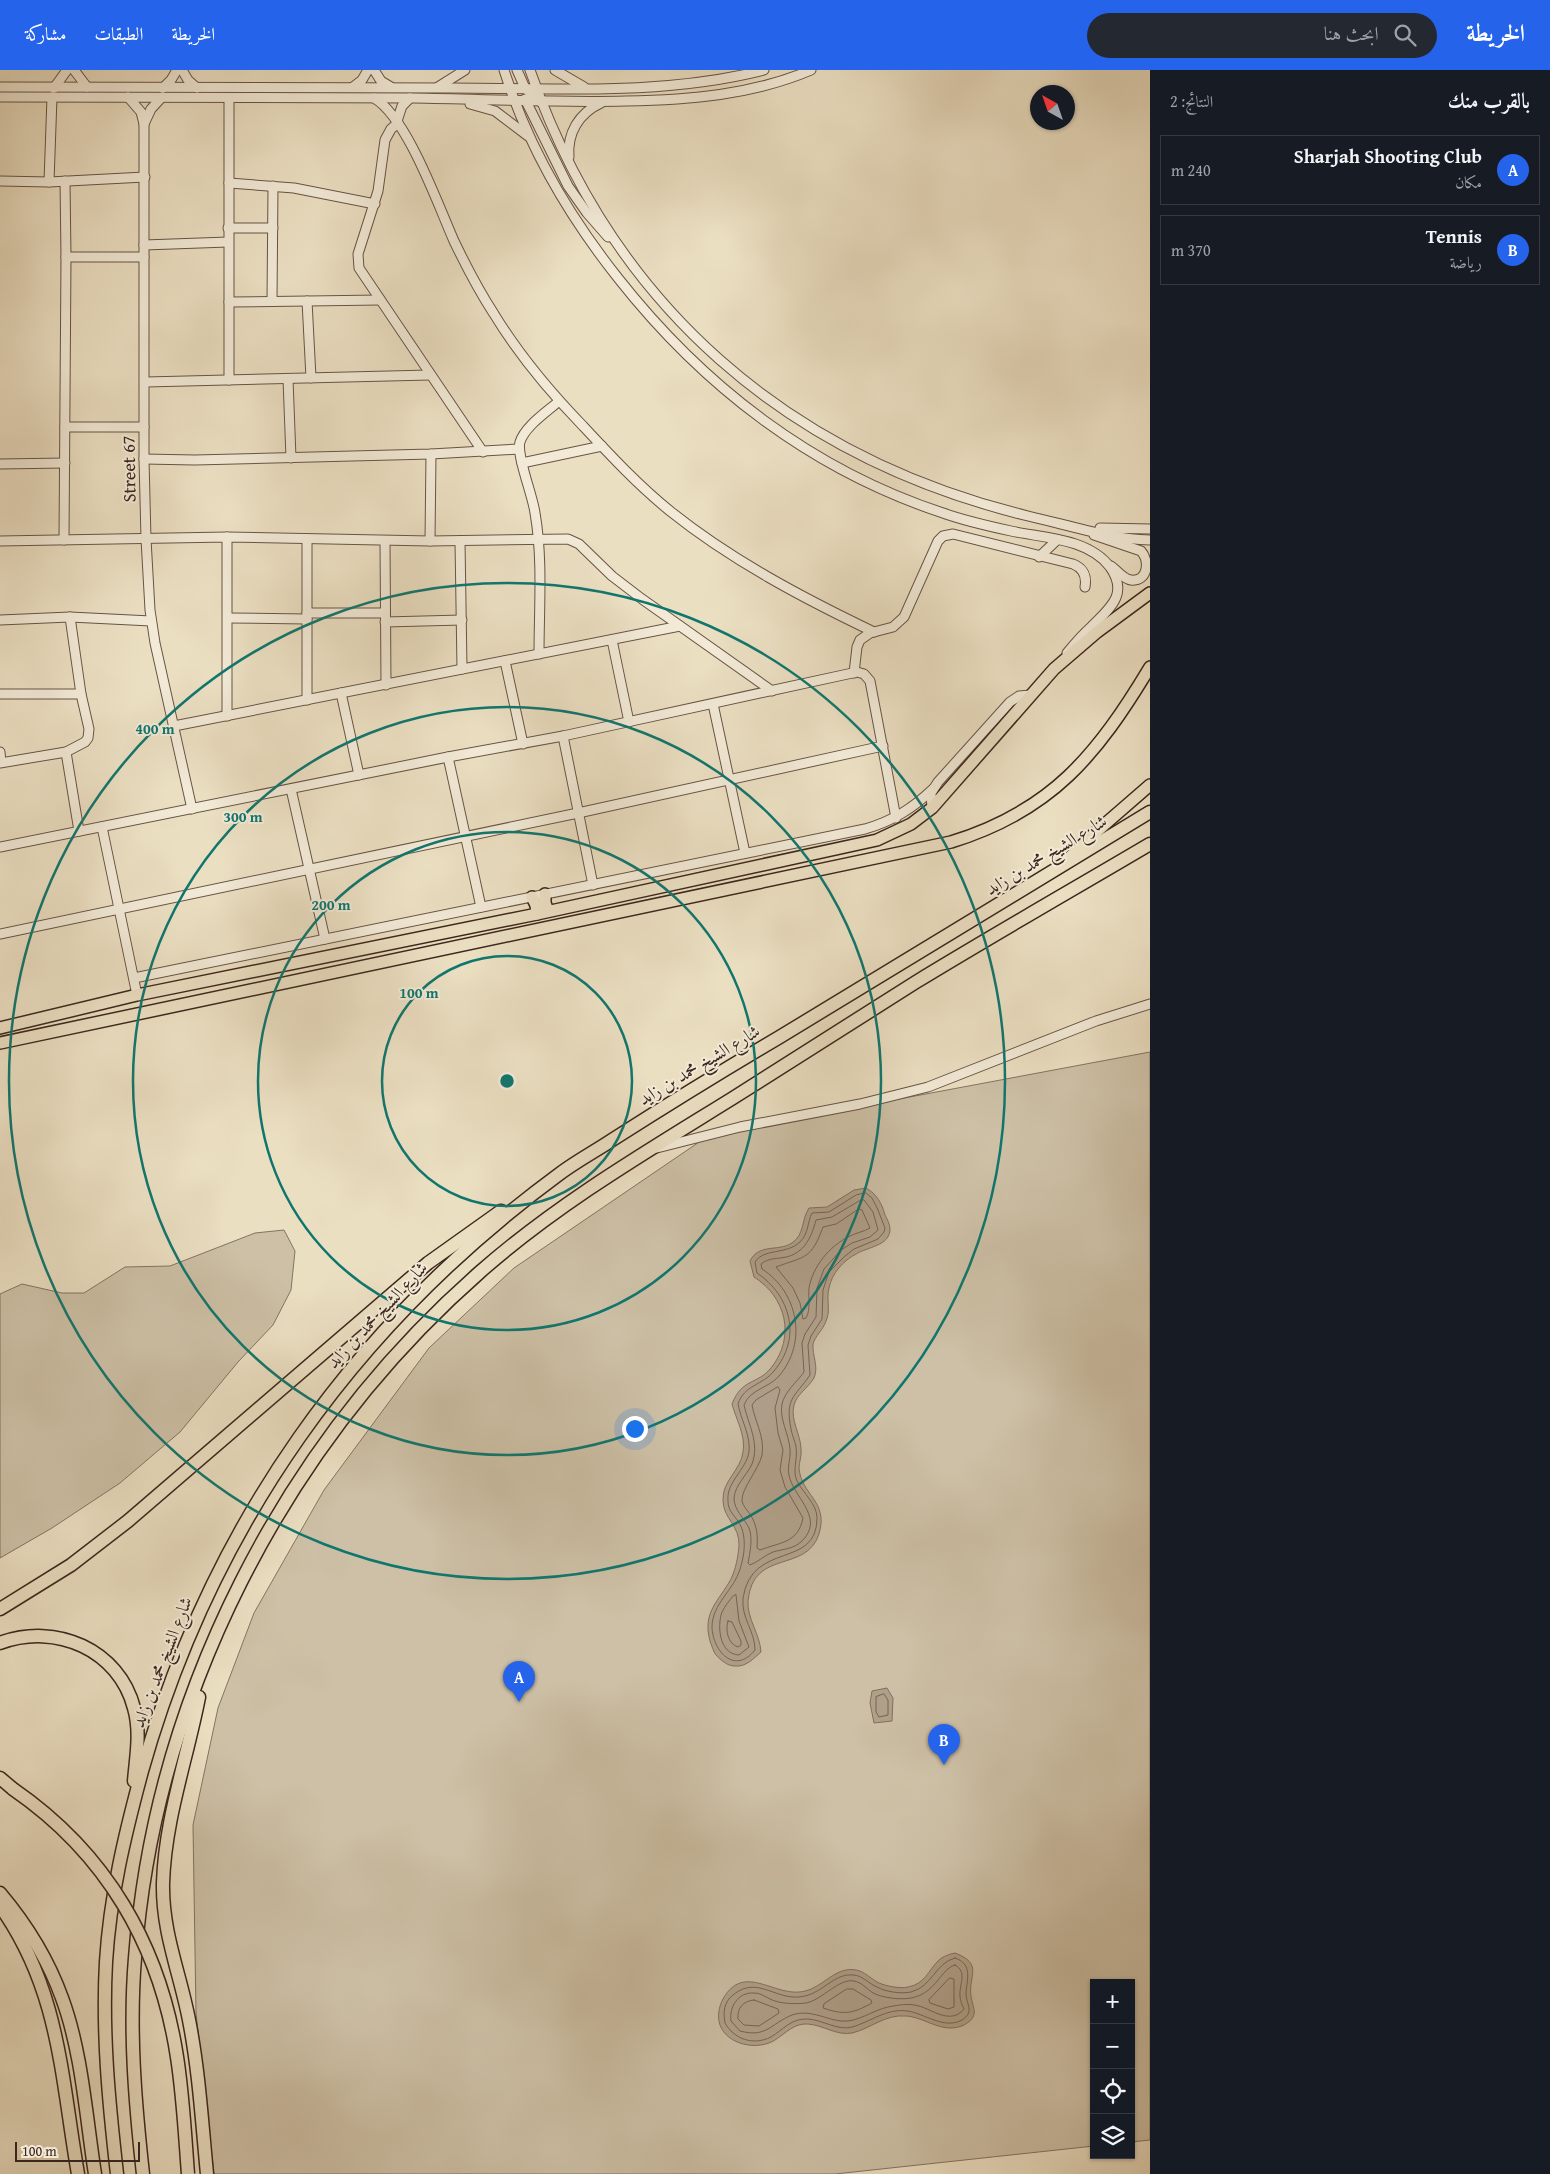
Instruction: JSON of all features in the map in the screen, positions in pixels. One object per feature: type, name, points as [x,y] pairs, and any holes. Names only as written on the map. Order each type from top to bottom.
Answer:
[{"type":"highway","name":"شارع الشيخ محمد بن زايد","points":[[117,2174],[107,2063],[105,1988],[115,1885],[131,1812],[161,1708],[196,1618],[229,1548],[289,1449],[360,1357],[412,1300],[469,1247],[560,1174],[703,1083],[1150,812]]},
{"type":"highway","points":[[143,2174],[133,2072],[132,2034],[138,1922],[150,1849],[168,1774],[182,1726],[206,1660],[238,1587],[282,1508],[334,1430],[390,1362],[451,1298],[511,1246],[584,1192],[917,981],[1150,844]]},
{"type":"highway","points":[[0,1609],[71,1564],[128,1521],[449,1247],[492,1216],[560,1174]]},
{"type":"highway","points":[[0,1644],[32,1636],[63,1639],[86,1647],[98,1654],[117,1673],[131,1697],[137,1723],[131,1812]]},
{"type":"highway","points":[[206,1660],[198,1703],[174,1803],[165,1857],[163,1883],[167,1934],[192,2038],[207,2174]]},
{"type":"highway","points":[[0,1780],[55,1821],[92,1858],[122,1901],[146,1949],[165,2001],[177,2056],[188,2174]]},
{"type":"highway","points":[[0,1893],[15,1911],[38,1946],[63,1999],[76,2048],[95,2174]]},
{"type":"highway","points":[[0,1906],[31,1957],[48,2000],[58,2045],[78,2174]]},
{"type":"main road","points":[[0,1028],[138,995],[542,913],[865,843],[900,830],[932,808],[1054,669],[1110,622],[1150,593]]},
{"type":"main road","points":[[0,1043],[950,842],[976,834],[1001,824],[1024,811],[1067,779],[1104,739],[1150,667]]},
{"type":"main road","points":[[1063,865],[1097,831],[1150,785]]},
{"type":"main road","points":[[542,913],[545,894]]},
{"type":"main road","points":[[532,897],[542,913]]},
{"type":"street","points":[[54,88],[67,70]]},
{"type":"street","points":[[74,70],[87,87]]},
{"type":"street","points":[[163,88],[177,70]]},
{"type":"street","points":[[182,70],[188,80],[197,88]]},
{"type":"street","points":[[354,87],[362,80],[368,70]]},
{"type":"street","points":[[374,70],[382,81],[391,88]]},
{"type":"street","points":[[437,88],[465,70]]},
{"type":"street","points":[[504,70],[509,88],[530,138],[563,201],[596,249],[655,323],[718,385],[771,427],[832,465],[900,498],[967,521],[1057,540],[1086,549],[1125,577],[1132,580],[1142,576],[1147,567],[1146,557],[1141,552],[1101,538],[1087,530]]},
{"type":"street","points":[[516,70],[525,88],[541,102]]},
{"type":"street","points":[[530,70],[541,102],[570,164],[591,202],[621,249],[673,314],[715,356],[772,402],[824,436],[866,459],[956,496],[1087,530],[1150,540]]},
{"type":"street","points":[[555,70],[586,88]]},
{"type":"street","points":[[0,87],[586,88],[688,84],[764,70]]},
{"type":"street","points":[[0,97],[410,98],[606,102],[661,100],[733,93],[766,86],[811,70]]},
{"type":"street","points":[[509,88],[521,94],[527,101],[573,193],[598,226],[621,249]]},
{"type":"street","points":[[144,124],[151,109],[162,97]]},
{"type":"street","points":[[49,182],[52,98]]},
{"type":"street","points":[[128,98],[137,106],[144,124]]},
{"type":"street","points":[[229,98],[229,380]]},
{"type":"street","points":[[374,98],[390,110],[397,122],[428,180],[453,239],[480,291],[511,340],[559,401],[653,496],[705,537],[782,585],[874,632]]},
{"type":"street","points":[[410,98],[402,106],[397,122],[391,128],[385,140],[381,177],[360,249],[358,263],[361,272],[483,452]]},
{"type":"street","points":[[453,99],[495,112],[530,138]]},
{"type":"street","points":[[570,164],[569,143],[576,125],[587,112],[606,102]]},
{"type":"street","name":"Street 67","points":[[144,124],[146,382],[144,459],[151,621],[192,809]]},
{"type":"street","points":[[0,181],[49,182],[145,177]]},
{"type":"street","points":[[64,540],[66,427],[65,181]]},
{"type":"street","points":[[229,183],[314,191],[374,204]]},
{"type":"street","points":[[272,301],[273,186]]},
{"type":"street","points":[[228,228],[273,228]]},
{"type":"street","points":[[144,245],[228,242]]},
{"type":"street","points":[[66,257],[144,257]]},
{"type":"street","points":[[229,302],[380,300]]},
{"type":"street","points":[[307,301],[311,378]]},
{"type":"street","points":[[146,382],[430,375]]},
{"type":"street","points":[[288,379],[291,458]]},
{"type":"street","points":[[539,654],[539,540],[533,500],[519,449],[526,432],[559,401]]},
{"type":"street","points":[[66,427],[144,427]]},
{"type":"street","points":[[522,463],[602,446]]},
{"type":"street","points":[[144,459],[291,458],[483,452],[519,449]]},
{"type":"street","points":[[430,541],[431,454]]},
{"type":"street","points":[[0,464],[65,463]]},
{"type":"street","points":[[967,521],[970,538]]},
{"type":"street","points":[[1087,530],[1104,528],[1150,529]]},
{"type":"street","points":[[854,673],[858,644],[863,637],[874,632],[889,630],[901,621],[940,538],[949,534],[1077,565],[1085,574],[1085,586]]},
{"type":"street","points":[[227,538],[227,716]]},
{"type":"street","points":[[0,541],[227,538],[430,541],[574,540],[624,586],[772,691]]},
{"type":"street","points":[[306,700],[307,539]]},
{"type":"street","points":[[385,540],[386,685]]},
{"type":"street","points":[[1039,557],[1057,540]]},
{"type":"street","points":[[460,541],[462,669]]},
{"type":"street","points":[[1054,669],[1072,646],[1109,611],[1115,602],[1118,591],[1117,580],[1105,562]]},
{"type":"street","points":[[228,618],[307,616],[462,620]]},
{"type":"street","points":[[0,752],[1,762],[66,752],[85,742],[89,734],[70,617]]},
{"type":"street","points":[[0,620],[70,617],[151,621]]},
{"type":"street","points":[[174,726],[680,626]]},
{"type":"street","points":[[612,640],[628,722]]},
{"type":"street","points":[[505,661],[523,744]]},
{"type":"street","points":[[0,847],[448,757],[563,736],[854,673],[864,674],[870,681],[896,818]]},
{"type":"street","points":[[341,693],[359,775]]},
{"type":"street","points":[[0,694],[81,694]]},
{"type":"street","points":[[134,978],[866,829],[896,818],[916,804],[933,788],[1010,702],[1019,696],[1030,696]]},
{"type":"street","points":[[713,704],[745,853]]},
{"type":"street","points":[[563,736],[593,885]]},
{"type":"street","points":[[0,934],[466,837],[883,746]]},
{"type":"street","points":[[66,752],[79,831]]},
{"type":"street","points":[[448,757],[480,907]]},
{"type":"street","points":[[932,808],[930,798],[933,788]]},
{"type":"street","points":[[291,789],[325,939]]},
{"type":"street","points":[[102,827],[138,995]]},
{"type":"street","points":[[650,1150],[740,1127],[860,1104],[928,1087],[1096,1021],[1150,1004]]},
{"type":"shaded area","points":[[1150,1052],[1150,2140],[1135,2142],[1135,1979],[1090,1979],[1090,2146],[835,2174],[214,2174],[196,2013],[193,1825],[218,1708],[254,1613],[324,1490],[429,1348],[514,1268],[705,1138],[883,1102]]},
{"type":"shaded area","points":[[284,1230],[295,1251],[291,1290],[273,1325],[238,1362],[180,1432],[120,1483],[52,1528],[0,1558],[0,1294],[22,1284],[62,1293],[84,1293],[125,1267],[170,1266],[255,1233]]},
{"type":"water","points":[[866,1188],[881,1203],[890,1225],[889,1235],[882,1243],[847,1260],[833,1277],[828,1292],[828,1309],[825,1324],[813,1344],[816,1365],[814,1378],[798,1398],[793,1411],[794,1422],[801,1444],[799,1468],[804,1485],[818,1506],[821,1523],[819,1534],[812,1546],[803,1554],[769,1567],[759,1574],[752,1585],[748,1608],[761,1652],[746,1664],[732,1666],[722,1661],[715,1653],[710,1641],[708,1622],[713,1607],[731,1579],[739,1550],[739,1539],[726,1512],[723,1500],[725,1487],[742,1458],[744,1446],[732,1404],[740,1390],[771,1368],[779,1356],[785,1331],[784,1318],[780,1306],[774,1295],[754,1277],[750,1261],[758,1252],[787,1246],[792,1243],[801,1231],[809,1208],[827,1207],[854,1190]]},
{"type":"water","points":[[887,1688],[893,1698],[892,1721],[874,1723],[870,1703],[872,1691]]},
{"type":"water","points":[[955,1953],[964,1957],[972,1966],[971,1996],[974,2012],[969,2022],[956,2028],[941,2027],[913,2017],[898,2016],[884,2019],[859,2031],[846,2034],[814,2025],[803,2024],[790,2029],[768,2043],[752,2045],[744,2044],[729,2037],[719,2022],[723,1999],[731,1988],[741,1983],[751,1982],[794,1992],[805,1991],[812,1989],[842,1971],[856,1970],[882,1984],[905,1988],[918,1983],[926,1977],[940,1959]]},
{"type":"place","name":"Sharjah Shooting Club","points":[[519,1702]]},
{"type":"place","name":"Tennis","points":[[944,1765]]}]
